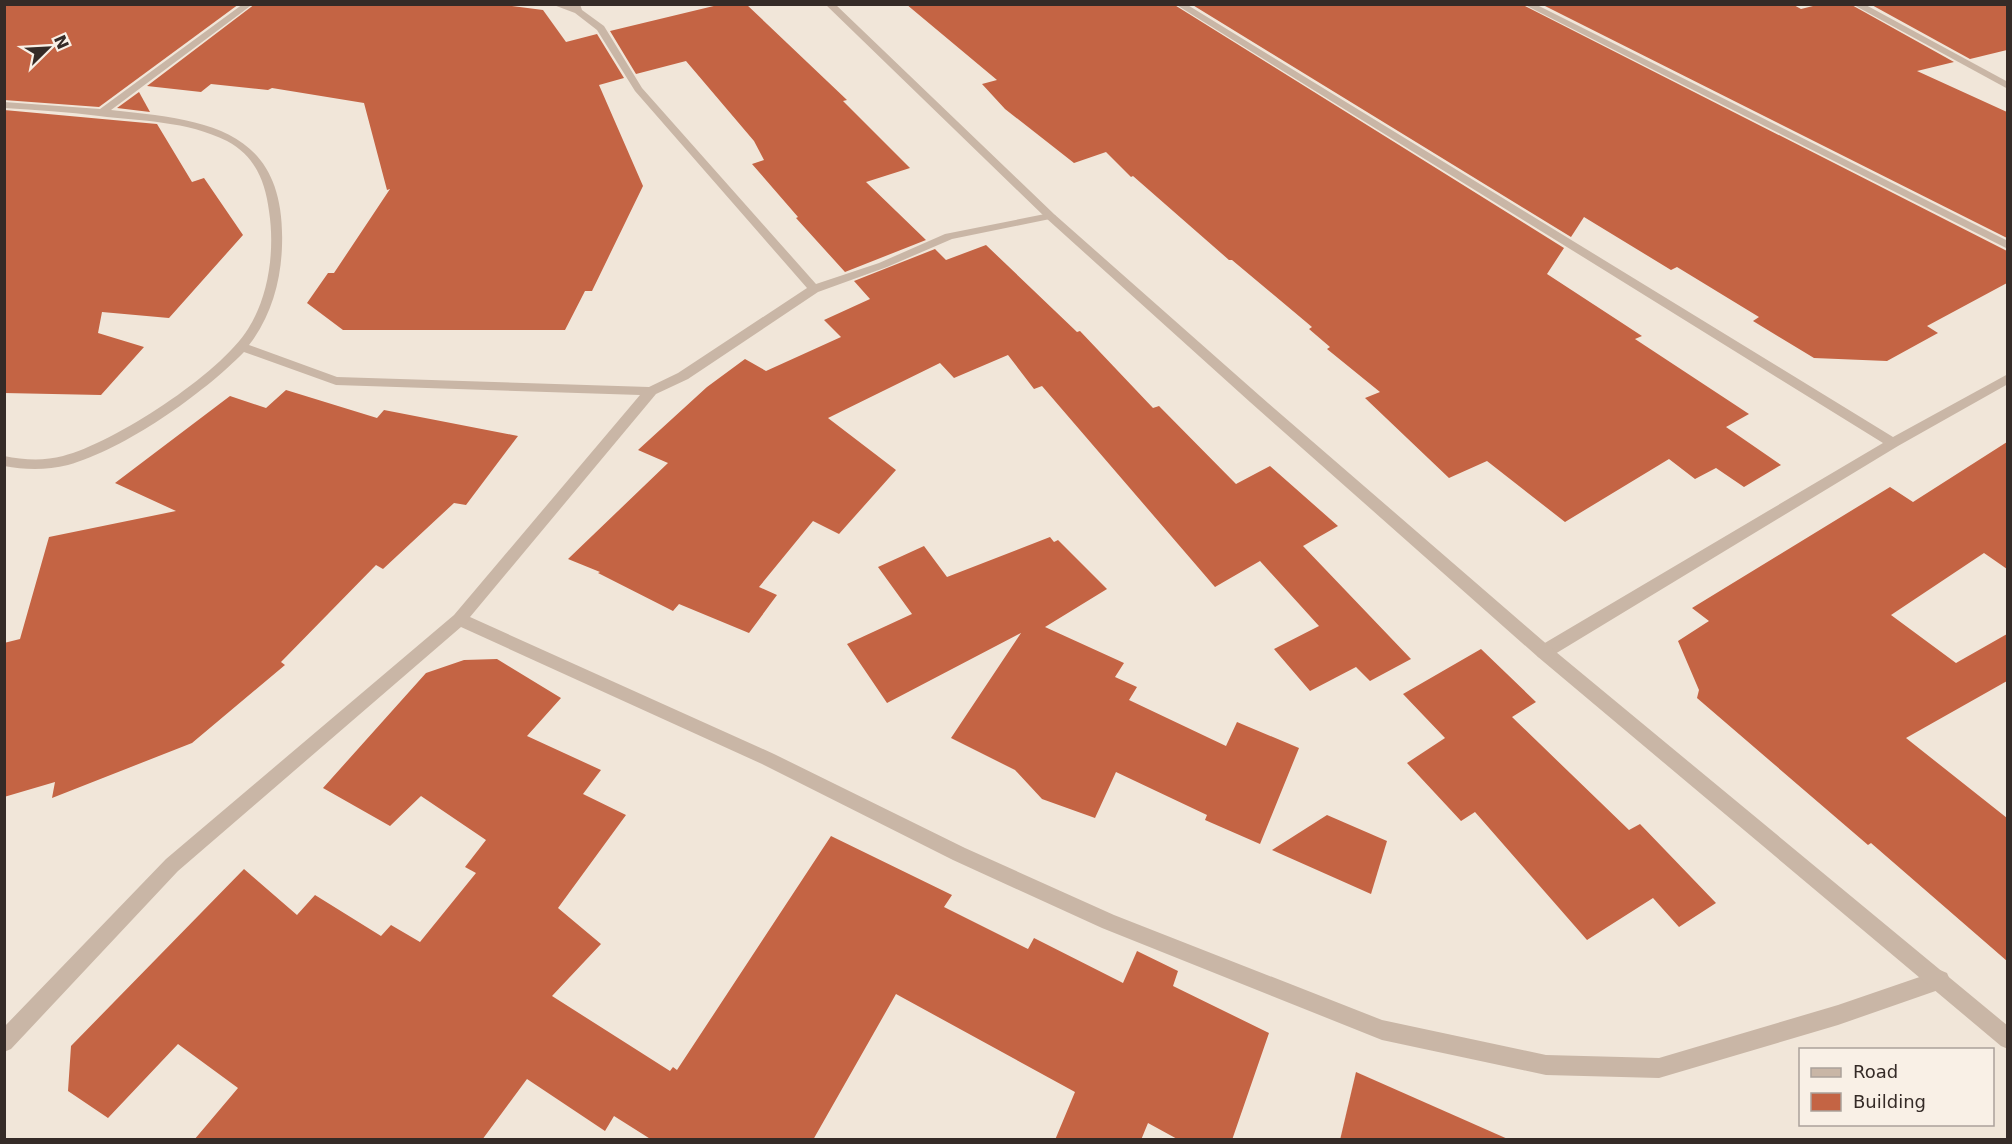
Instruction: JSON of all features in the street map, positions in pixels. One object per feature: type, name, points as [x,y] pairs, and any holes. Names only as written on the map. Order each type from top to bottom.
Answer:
[{"type":"street","points":[[100,113],[249,4]]},
{"type":"street","points":[[555,4],[576,8],[601,28],[638,89],[814,289]]},
{"type":"street","points":[[829,4],[1050,216],[1544,652],[1940,980],[2007,1039]]},
{"type":"street","points":[[1179,4],[1893,443]]},
{"type":"street","points":[[1527,4],[2007,246]]},
{"type":"street","points":[[1856,4],[2005,83]]},
{"type":"street","points":[[4,105],[151,119],[216,133],[251,153],[268,178],[274,203],[277,238],[273,279],[264,309],[243,347],[224,365],[176,400],[109,443],[66,460],[22,465],[4,461]]},
{"type":"street","points":[[4,1042],[172,865],[459,619],[515,549],[651,392],[683,376],[814,289],[883,265],[949,236],[1050,216]]},
{"type":"street","points":[[243,347],[298,370],[336,381],[651,392]]},
{"type":"street","points":[[1544,652],[1893,443],[2007,378]]},
{"type":"street","points":[[459,619],[768,759],[958,854],[1109,922],[1275,989],[1404,1035],[1546,1065],[1659,1068],[1838,1016],[1940,980]]},
{"type":"building","points":[[4,4],[239,4],[99,107],[4,100]]},
{"type":"building","points":[[255,4],[496,4],[543,10],[566,42],[597,34],[624,78],[599,85],[643,186],[592,291],[585,291],[565,330],[343,330],[307,303],[328,273],[334,273],[390,189],[387,190],[364,103],[272,88],[268,90],[211,84],[201,92],[147,86]]},
{"type":"building","points":[[722,4],[746,4],[847,100],[843,101],[910,168],[866,182],[926,240],[845,272],[796,218],[798,217],[752,164],[764,160],[754,141],[686,61],[636,74],[610,31]]},
{"type":"building","points":[[906,4],[1173,4],[1564,248],[1547,274],[1642,336],[1635,339],[1749,414],[1726,427],[1781,465],[1744,487],[1716,468],[1695,479],[1669,459],[1565,522],[1487,461],[1449,478],[1365,398],[1380,392],[1327,349],[1330,347],[1309,329],[1312,327],[1232,260],[1229,260],[1133,176],[1131,177],[1106,152],[1074,163],[1005,109],[982,84],[997,80]]},
{"type":"building","points":[[1191,4],[1521,4],[2007,251],[2007,283],[1927,326],[1938,333],[1887,361],[1814,358],[1753,321],[1759,317],[1677,267],[1671,270],[1584,217],[1571,237]]},
{"type":"building","points":[[1541,4],[1792,4],[1801,9],[1821,4],[1850,4],[1954,62],[1917,71],[2007,112],[2007,238]]},
{"type":"building","points":[[1870,4],[2007,4],[2007,50],[1970,59]]},
{"type":"building","points":[[139,92],[150,112],[117,108]]},
{"type":"building","points":[[4,110],[157,124],[192,182],[204,178],[243,235],[169,318],[102,312],[98,333],[144,347],[101,395],[4,393]]},
{"type":"building","points":[[986,245],[1077,332],[1080,331],[1153,408],[1159,406],[1236,484],[1270,466],[1338,526],[1303,546],[1411,659],[1370,681],[1356,667],[1310,691],[1274,649],[1319,626],[1260,561],[1215,587],[1042,386],[1034,389],[1008,355],[954,378],[940,363],[828,418],[896,470],[839,534],[813,521],[759,587],[777,595],[749,633],[679,604],[673,611],[598,573],[600,572],[568,559],[668,463],[638,450],[707,387],[745,359],[766,371],[841,337],[824,320],[870,299],[854,281],[935,249],[946,260]]},
{"type":"building","points":[[286,390],[377,418],[384,410],[518,436],[466,505],[454,503],[383,569],[376,565],[281,662],[285,665],[192,743],[52,798],[55,782],[4,797],[4,643],[20,639],[49,537],[176,511],[115,483],[230,396],[266,408]]},
{"type":"building","points":[[2007,442],[2007,569],[1984,553],[1891,615],[1956,663],[2007,634],[2007,681],[1906,738],[2007,818],[2007,961],[1871,843],[1868,845],[1697,698],[1699,690],[1678,641],[1709,621],[1692,608],[1890,487],[1913,502]]},
{"type":"building","points":[[1050,537],[1054,542],[1058,540],[1107,589],[1045,627],[1124,663],[1115,677],[1137,687],[1129,700],[1226,746],[1237,722],[1299,748],[1260,844],[1205,820],[1207,815],[1116,772],[1095,818],[1042,799],[1015,770],[951,738],[1021,633],[887,703],[847,644],[912,614],[878,567],[924,546],[947,577]]},
{"type":"building","points":[[1481,649],[1536,702],[1512,717],[1629,830],[1640,824],[1716,903],[1679,927],[1653,898],[1587,940],[1475,812],[1461,821],[1407,763],[1445,738],[1403,694]]},
{"type":"building","points":[[497,659],[561,698],[527,736],[601,770],[583,794],[626,815],[558,908],[601,944],[552,996],[670,1071],[673,1067],[677,1070],[831,836],[952,895],[944,907],[1028,949],[1034,938],[1123,983],[1137,951],[1178,971],[1173,986],[1269,1033],[1232,1140],[1179,1140],[1148,1123],[1141,1140],[1055,1140],[1075,1092],[896,994],[813,1140],[652,1140],[614,1116],[605,1131],[527,1079],[482,1140],[194,1140],[238,1088],[178,1044],[108,1118],[68,1091],[71,1046],[244,869],[297,915],[315,895],[381,936],[391,925],[420,942],[476,873],[465,867],[486,840],[421,796],[390,826],[323,788],[426,673],[464,660]]},
{"type":"building","points":[[1327,815],[1387,841],[1371,894],[1272,850]]},
{"type":"building","points":[[1356,1072],[1510,1140],[1340,1140]]}]
